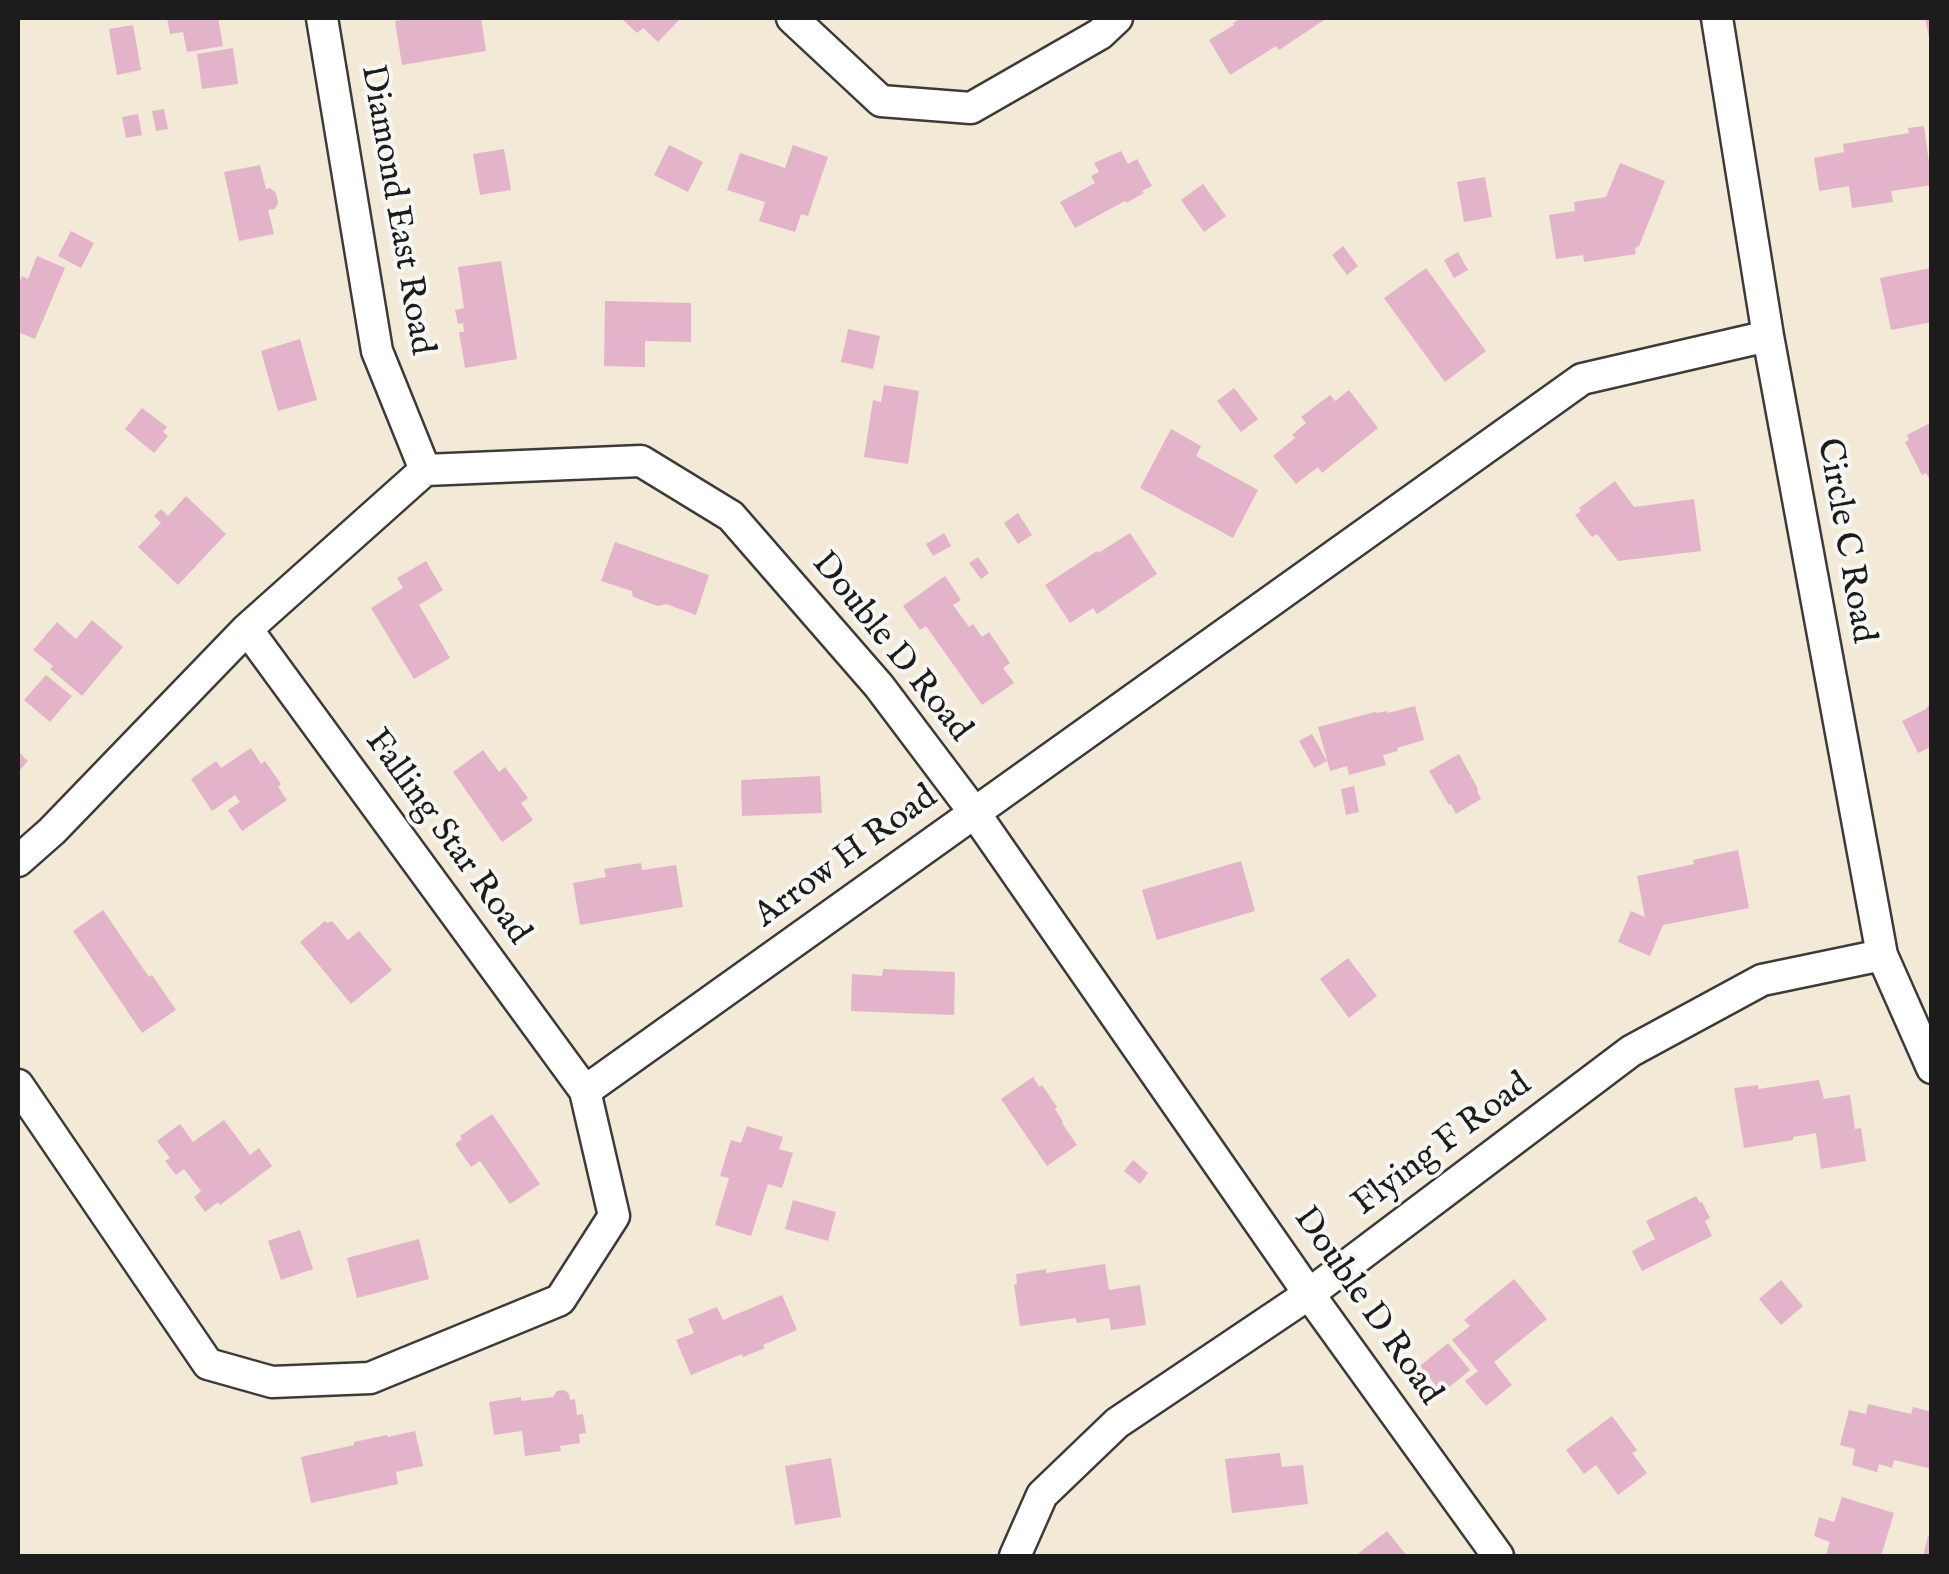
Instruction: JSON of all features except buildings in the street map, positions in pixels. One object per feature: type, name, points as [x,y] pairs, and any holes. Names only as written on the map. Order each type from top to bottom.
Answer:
[{"type":"street","name":"Diamond East Road","points":[[322,18],[377,351],[425,470]]},
{"type":"street","points":[[792,18],[881,101],[971,108],[1100,34],[1118,18]]},
{"type":"street","name":"Circle C Road","points":[[1717,18],[1768,336],[1882,955],[1932,1068]]},
{"type":"street","name":"Arrow H Road","points":[[585,1091],[1582,379],[1768,336]]},
{"type":"street","name":"Double D Road","points":[[425,470],[641,460],[731,516],[879,686],[974,812],[1309,1294],[1498,1556]]},
{"type":"street","points":[[18,860],[52,831],[248,630],[425,470]]},
{"type":"street","name":"Falling Star Road","points":[[248,630],[585,1091]]},
{"type":"street","name":"Flying F Road","points":[[1016,1556],[1042,1494],[1118,1423],[1309,1294],[1631,1051],[1762,980],[1882,955]]},
{"type":"street","points":[[18,1085],[208,1364],[272,1382],[370,1378],[560,1300],[614,1216],[585,1091]]}]
